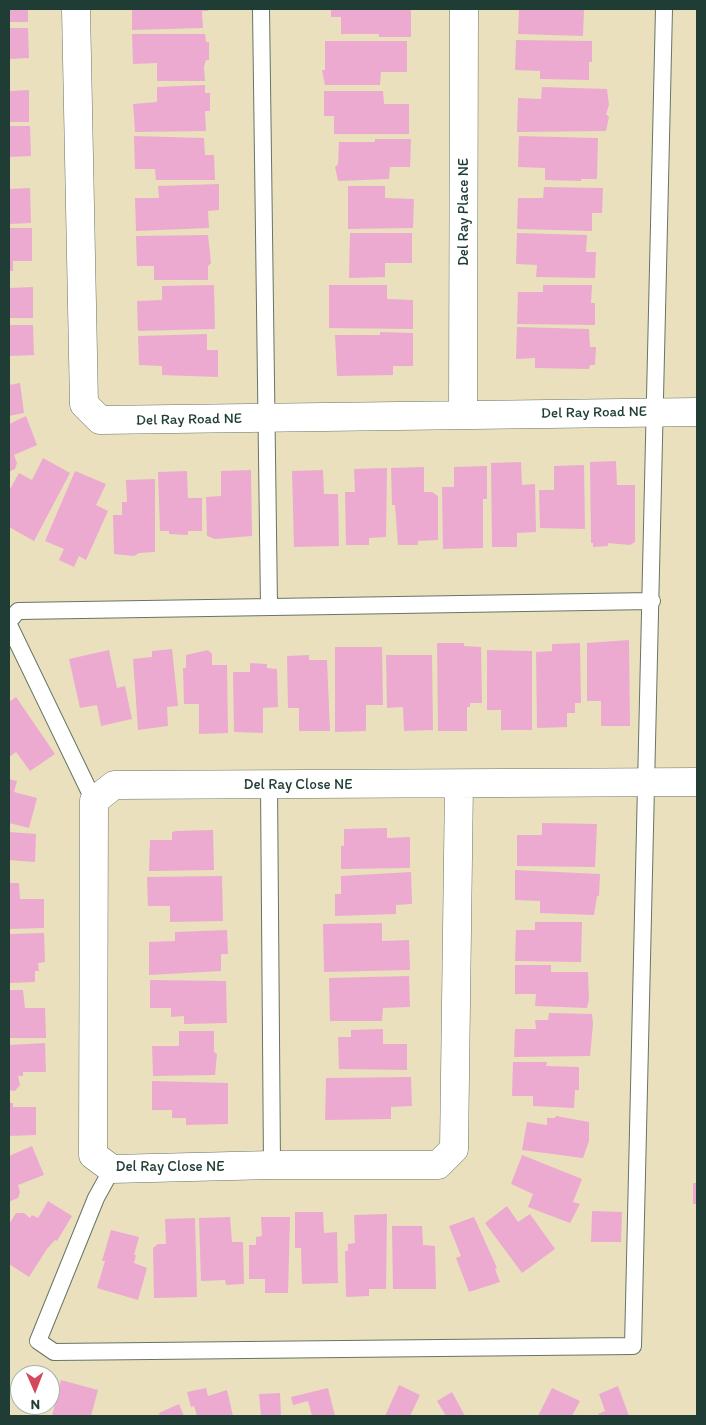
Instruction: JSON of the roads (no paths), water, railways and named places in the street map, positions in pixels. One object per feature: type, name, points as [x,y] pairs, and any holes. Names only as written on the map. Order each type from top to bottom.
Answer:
[{"type":"street","name":"Del Ray Road NE","points":[[76,9],[84,404],[100,420],[697,412]]},
{"type":"street","name":"Del Ray Place NE","points":[[463,414],[464,9]]},
{"type":"street","name":"Del Ray Close NE","points":[[459,784],[454,1149],[438,1165],[112,1169],[94,1155],[94,801],[114,785],[697,782]]},
{"type":"lane","points":[[261,9],[270,606]]},
{"type":"lane","points":[[112,1169],[96,1198],[38,1341],[54,1352],[633,1346],[652,601],[664,9]]},
{"type":"lane","points":[[9,621],[18,611],[652,601]]},
{"type":"lane","points":[[9,625],[94,801]]},
{"type":"lane","points":[[269,785],[272,1166]]}]
